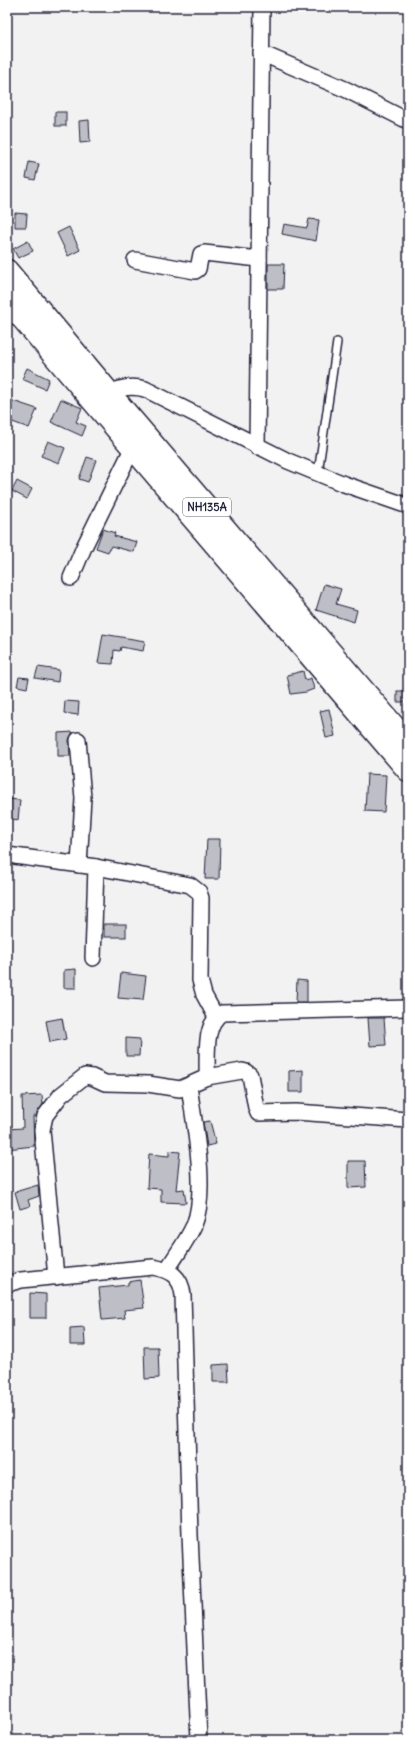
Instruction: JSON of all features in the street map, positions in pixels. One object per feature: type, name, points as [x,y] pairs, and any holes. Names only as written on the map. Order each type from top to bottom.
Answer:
[{"type":"highway","name":"NH135A","points":[[7,271],[109,393],[408,743]]},
{"type":"highway","name":"NH135A","points":[[7,300],[408,770]]},
{"type":"street","points":[[257,446],[262,7]]},
{"type":"street","points":[[262,53],[347,90],[408,121]]},
{"type":"street","points":[[135,260],[195,271],[198,269],[200,256],[204,252],[259,260]]},
{"type":"street","points":[[109,393],[122,388],[130,387],[145,389],[257,446],[318,473],[408,506]]},
{"type":"street","points":[[71,578],[81,553],[132,447]]},
{"type":"street","points":[[78,740],[83,798],[80,865]]},
{"type":"street","points":[[7,855],[96,867],[190,885],[199,892],[201,898],[200,980],[204,995],[216,1017]]},
{"type":"street","points":[[93,958],[96,867]]},
{"type":"street","points":[[207,1076],[210,1025],[216,1017],[229,1012],[408,1008]]},
{"type":"street","points":[[56,1277],[42,1130],[45,1116],[61,1095],[85,1076],[92,1076],[104,1083],[148,1084],[170,1089],[180,1089],[189,1086],[207,1076],[246,1072],[250,1076],[256,1108],[261,1113],[292,1112],[408,1120]]},
{"type":"street","points":[[167,1270],[188,1237],[194,1224],[199,1205],[198,1154],[189,1086]]},
{"type":"street","points":[[7,1284],[21,1280],[153,1267],[167,1270],[180,1280],[183,1295],[190,1535],[199,1740]]},
{"type":"lane","points":[[318,473],[337,342]]},
{"type":"building","points":[[55,112],[66,112],[66,126],[55,126]]},
{"type":"building","points":[[89,120],[90,142],[80,143],[79,121]]},
{"type":"building","points":[[29,162],[39,164],[35,180],[26,178]]},
{"type":"building","points":[[15,213],[27,214],[26,227],[15,227]]},
{"type":"building","points":[[309,219],[319,220],[316,241],[282,234],[284,224],[307,228]]},
{"type":"building","points":[[69,227],[80,250],[68,256],[57,233]]},
{"type":"building","points":[[28,241],[33,251],[18,258],[13,249]]},
{"type":"building","points":[[268,264],[284,264],[283,289],[268,289]]},
{"type":"building","points":[[27,368],[49,379],[45,389],[22,379]]},
{"type":"building","points":[[7,399],[37,409],[29,428],[7,420]]},
{"type":"building","points":[[61,399],[82,408],[76,422],[86,426],[82,436],[51,422]]},
{"type":"building","points":[[48,441],[65,448],[59,463],[41,456]]},
{"type":"building","points":[[87,457],[96,460],[88,482],[79,479]]},
{"type":"building","points":[[17,481],[32,489],[27,499],[12,491]]},
{"type":"building","points":[[103,529],[115,533],[114,536],[137,542],[134,552],[111,546],[108,552],[96,548]]},
{"type":"building","points":[[324,584],[341,589],[336,604],[357,610],[354,622],[316,610]]},
{"type":"building","points":[[103,634],[145,641],[143,651],[121,647],[120,651],[114,650],[113,664],[98,663]]},
{"type":"building","points":[[38,667],[59,670],[58,682],[35,678]]},
{"type":"building","points":[[303,671],[305,680],[311,678],[314,689],[306,692],[291,694],[287,675]]},
{"type":"building","points":[[19,677],[29,678],[27,688],[17,686]]},
{"type":"building","points":[[397,691],[408,691],[408,702],[397,702]]},
{"type":"building","points":[[65,701],[79,702],[78,715],[64,713]]},
{"type":"building","points":[[329,709],[335,736],[326,738],[320,711]]},
{"type":"building","points":[[73,732],[69,740],[70,756],[58,756],[58,733]]},
{"type":"building","points":[[367,774],[386,775],[384,812],[365,811]]},
{"type":"building","points":[[7,799],[20,800],[18,820],[7,818]]},
{"type":"building","points":[[207,839],[220,839],[219,879],[205,879]]},
{"type":"building","points":[[104,924],[126,924],[126,937],[104,937]]},
{"type":"building","points":[[76,969],[76,988],[64,988],[64,970]]},
{"type":"building","points":[[121,973],[146,976],[143,1000],[118,998]]},
{"type":"building","points":[[297,980],[307,981],[307,1002],[296,1002]]},
{"type":"building","points":[[62,1018],[66,1039],[50,1042],[46,1021]]},
{"type":"building","points":[[368,1018],[384,1018],[386,1045],[370,1046]]},
{"type":"building","points":[[126,1038],[140,1039],[139,1056],[126,1056]]},
{"type":"building","points":[[303,1070],[303,1092],[289,1092],[289,1071]]},
{"type":"building","points":[[42,1095],[43,1104],[36,1116],[33,1116],[34,1146],[7,1149],[7,1129],[23,1128],[22,1096]]},
{"type":"building","points":[[210,1121],[216,1144],[207,1146],[203,1122]]},
{"type":"building","points":[[169,1151],[180,1152],[176,1190],[184,1189],[186,1203],[161,1202],[161,1189],[147,1188],[149,1154],[169,1156]]},
{"type":"building","points":[[348,1161],[365,1161],[366,1187],[348,1188]]},
{"type":"building","points":[[38,1185],[39,1196],[28,1200],[30,1206],[20,1209],[15,1192]]},
{"type":"building","points":[[140,1280],[144,1308],[124,1310],[125,1318],[102,1320],[99,1288],[128,1285],[128,1282]]},
{"type":"building","points":[[30,1293],[46,1294],[46,1318],[30,1318]]},
{"type":"building","points":[[84,1327],[85,1345],[70,1345],[70,1328]]},
{"type":"building","points":[[144,1347],[158,1347],[159,1378],[145,1379]]},
{"type":"building","points":[[228,1364],[229,1382],[213,1382],[213,1365]]}]
